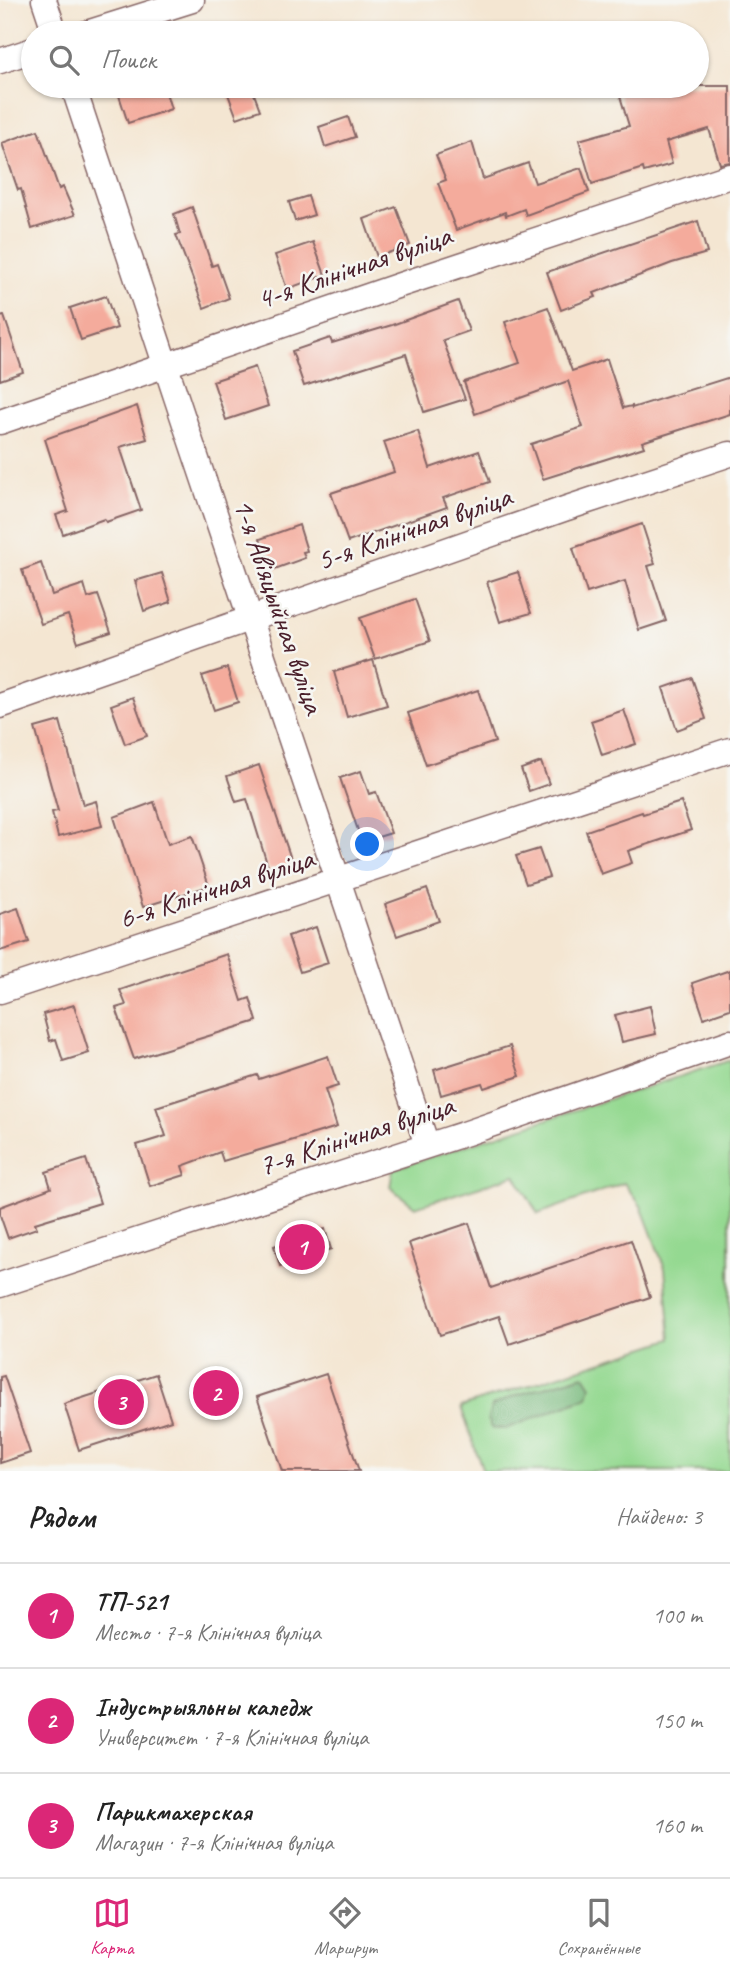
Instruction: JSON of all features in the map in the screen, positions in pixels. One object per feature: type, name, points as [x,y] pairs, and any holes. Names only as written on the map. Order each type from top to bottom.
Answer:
[{"type":"street","points":[[44,0],[51,21]]},
{"type":"street","points":[[125,21],[192,0]]},
{"type":"street","points":[[0,61],[21,54]]},
{"type":"street","name":"1-я Авіяцыйная вуліца","points":[[77,98],[164,366],[341,880],[427,1145]]},
{"type":"street","name":"4-я Клінічная вуліца","points":[[0,422],[730,176]]},
{"type":"street","name":"5-я Клінічная вуліца","points":[[0,706],[564,509],[730,454]]},
{"type":"street","name":"6-я Клінічная вуліца","points":[[0,991],[730,750]]},
{"type":"street","name":"7-я Клінічная вуліца","points":[[0,1284],[427,1145],[730,1042]]},
{"type":"green space","points":[[730,1060],[730,1471],[483,1471],[461,1407],[671,1339],[665,1269],[641,1206],[624,1183],[538,1214],[515,1175],[415,1207],[390,1187],[393,1169]]},
{"type":"green space","points":[[584,1375],[591,1386],[588,1397],[506,1429],[491,1428],[488,1418],[492,1406],[514,1396]]},
{"type":"building","points":[[709,86],[730,86],[730,162],[720,164],[709,129],[666,142],[672,164],[644,172],[643,168],[592,184],[579,140],[629,126],[621,98],[709,98]]},
{"type":"building","points":[[120,98],[168,98],[171,109],[128,123]]},
{"type":"building","points":[[230,98],[256,98],[260,110],[237,118]]},
{"type":"building","points":[[348,117],[355,137],[325,147],[319,127]]},
{"type":"building","points":[[38,130],[59,189],[63,187],[75,215],[32,229],[21,189],[18,190],[2,143]]},
{"type":"building","points":[[472,142],[483,179],[528,163],[535,183],[581,168],[589,192],[526,215],[524,209],[506,216],[505,212],[456,230],[438,183],[446,180],[436,155]]},
{"type":"building","points":[[308,196],[314,215],[295,221],[289,202]]},
{"type":"building","points":[[192,207],[212,266],[217,264],[229,298],[204,308],[176,235],[180,234],[174,214]]},
{"type":"building","points":[[396,207],[410,245],[377,257],[364,219]]},
{"type":"building","points":[[698,221],[707,253],[672,263],[594,293],[596,297],[561,310],[547,272]]},
{"type":"building","points":[[313,242],[325,275],[287,289],[275,255]]},
{"type":"building","points":[[106,296],[117,328],[81,340],[70,308]]},
{"type":"building","points":[[458,301],[469,331],[443,340],[465,399],[424,412],[406,354],[304,386],[292,351],[330,338],[332,343],[392,325]]},
{"type":"building","points":[[548,307],[572,371],[607,359],[623,408],[632,408],[730,377],[730,414],[642,442],[644,447],[543,479],[531,444],[583,427],[568,381],[475,414],[464,382],[520,363],[505,322]]},
{"type":"building","points":[[4,316],[23,372],[0,380],[0,317]]},
{"type":"building","points":[[255,367],[268,406],[226,420],[213,381]]},
{"type":"building","points":[[137,406],[147,439],[120,447],[141,510],[106,522],[104,519],[63,534],[56,515],[68,511],[45,439]]},
{"type":"building","points":[[418,431],[430,468],[479,451],[490,482],[443,498],[447,507],[348,542],[331,493],[394,472],[384,442]]},
{"type":"building","points":[[642,524],[655,564],[648,566],[666,621],[639,630],[625,581],[587,593],[573,548]]},
{"type":"building","points":[[299,525],[307,551],[303,552],[305,558],[272,570],[260,539]]},
{"type":"building","points":[[41,563],[52,595],[84,584],[88,598],[98,595],[111,632],[78,643],[68,615],[41,624],[22,570]]},
{"type":"building","points":[[518,572],[531,613],[500,622],[487,582]]},
{"type":"building","points":[[162,573],[171,602],[144,611],[135,581]]},
{"type":"building","points":[[415,599],[430,641],[375,659],[360,618]]},
{"type":"building","points":[[373,660],[387,705],[347,717],[334,672]]},
{"type":"building","points":[[227,668],[238,702],[214,710],[202,676]]},
{"type":"building","points":[[692,678],[706,719],[677,730],[663,688]]},
{"type":"building","points":[[478,690],[495,742],[426,765],[408,713]]},
{"type":"building","points":[[133,697],[147,736],[125,744],[111,705]]},
{"type":"building","points":[[624,710],[636,744],[602,755],[591,721]]},
{"type":"building","points":[[60,721],[83,805],[96,801],[102,826],[58,837],[52,812],[58,811],[35,728]]},
{"type":"building","points":[[541,762],[549,784],[529,791],[521,769]]},
{"type":"building","points":[[259,765],[292,862],[269,870],[247,799],[236,802],[227,776]]},
{"type":"building","points":[[361,771],[369,794],[376,792],[391,833],[362,842],[340,778]]},
{"type":"building","points":[[154,802],[168,844],[192,836],[209,886],[143,907],[114,817]]},
{"type":"building","points":[[681,802],[691,830],[628,851],[632,863],[601,874],[586,831]]},
{"type":"building","points":[[539,849],[549,877],[526,884],[516,856]]},
{"type":"building","points":[[427,889],[439,921],[397,936],[385,904]]},
{"type":"building","points":[[18,908],[29,942],[0,951],[0,914]]},
{"type":"building","points":[[316,927],[328,963],[300,972],[288,936]]},
{"type":"building","points":[[227,954],[242,1001],[250,998],[257,1021],[134,1059],[116,1008],[126,1005],[120,990]]},
{"type":"building","points":[[730,970],[730,1009],[704,1018],[692,983]]},
{"type":"building","points":[[74,1005],[89,1053],[63,1061],[56,1039],[50,1041],[43,1014]]},
{"type":"building","points":[[650,1006],[656,1034],[622,1042],[615,1015]]},
{"type":"building","points":[[510,1046],[520,1076],[484,1088],[482,1083],[441,1095],[434,1070]]},
{"type":"building","points":[[328,1056],[338,1086],[325,1090],[337,1127],[223,1161],[220,1152],[182,1166],[185,1175],[150,1186],[137,1145],[166,1136],[156,1107],[257,1075],[259,1079]]},
{"type":"building","points":[[86,1159],[100,1203],[35,1223],[37,1228],[8,1238],[0,1207],[51,1188],[46,1172]]},
{"type":"building","points":[[469,1223],[491,1288],[631,1240],[650,1297],[509,1344],[499,1316],[440,1335],[409,1243]]},
{"type":"building","points":[[325,1229],[331,1249],[280,1266],[274,1246]]},
{"type":"building","points":[[156,1374],[171,1420],[79,1450],[64,1404]]},
{"type":"building","points":[[326,1374],[359,1471],[282,1471],[257,1397]]},
{"type":"building","points":[[4,1376],[30,1453],[0,1463],[0,1377]]},
{"type":"place","name":"ТП-521","points":[[302,1247]]},
{"type":"place","name":"Індустрыяльны каледж","points":[[216,1393]]},
{"type":"place","name":"Парикмахерская","points":[[121,1402]]}]
